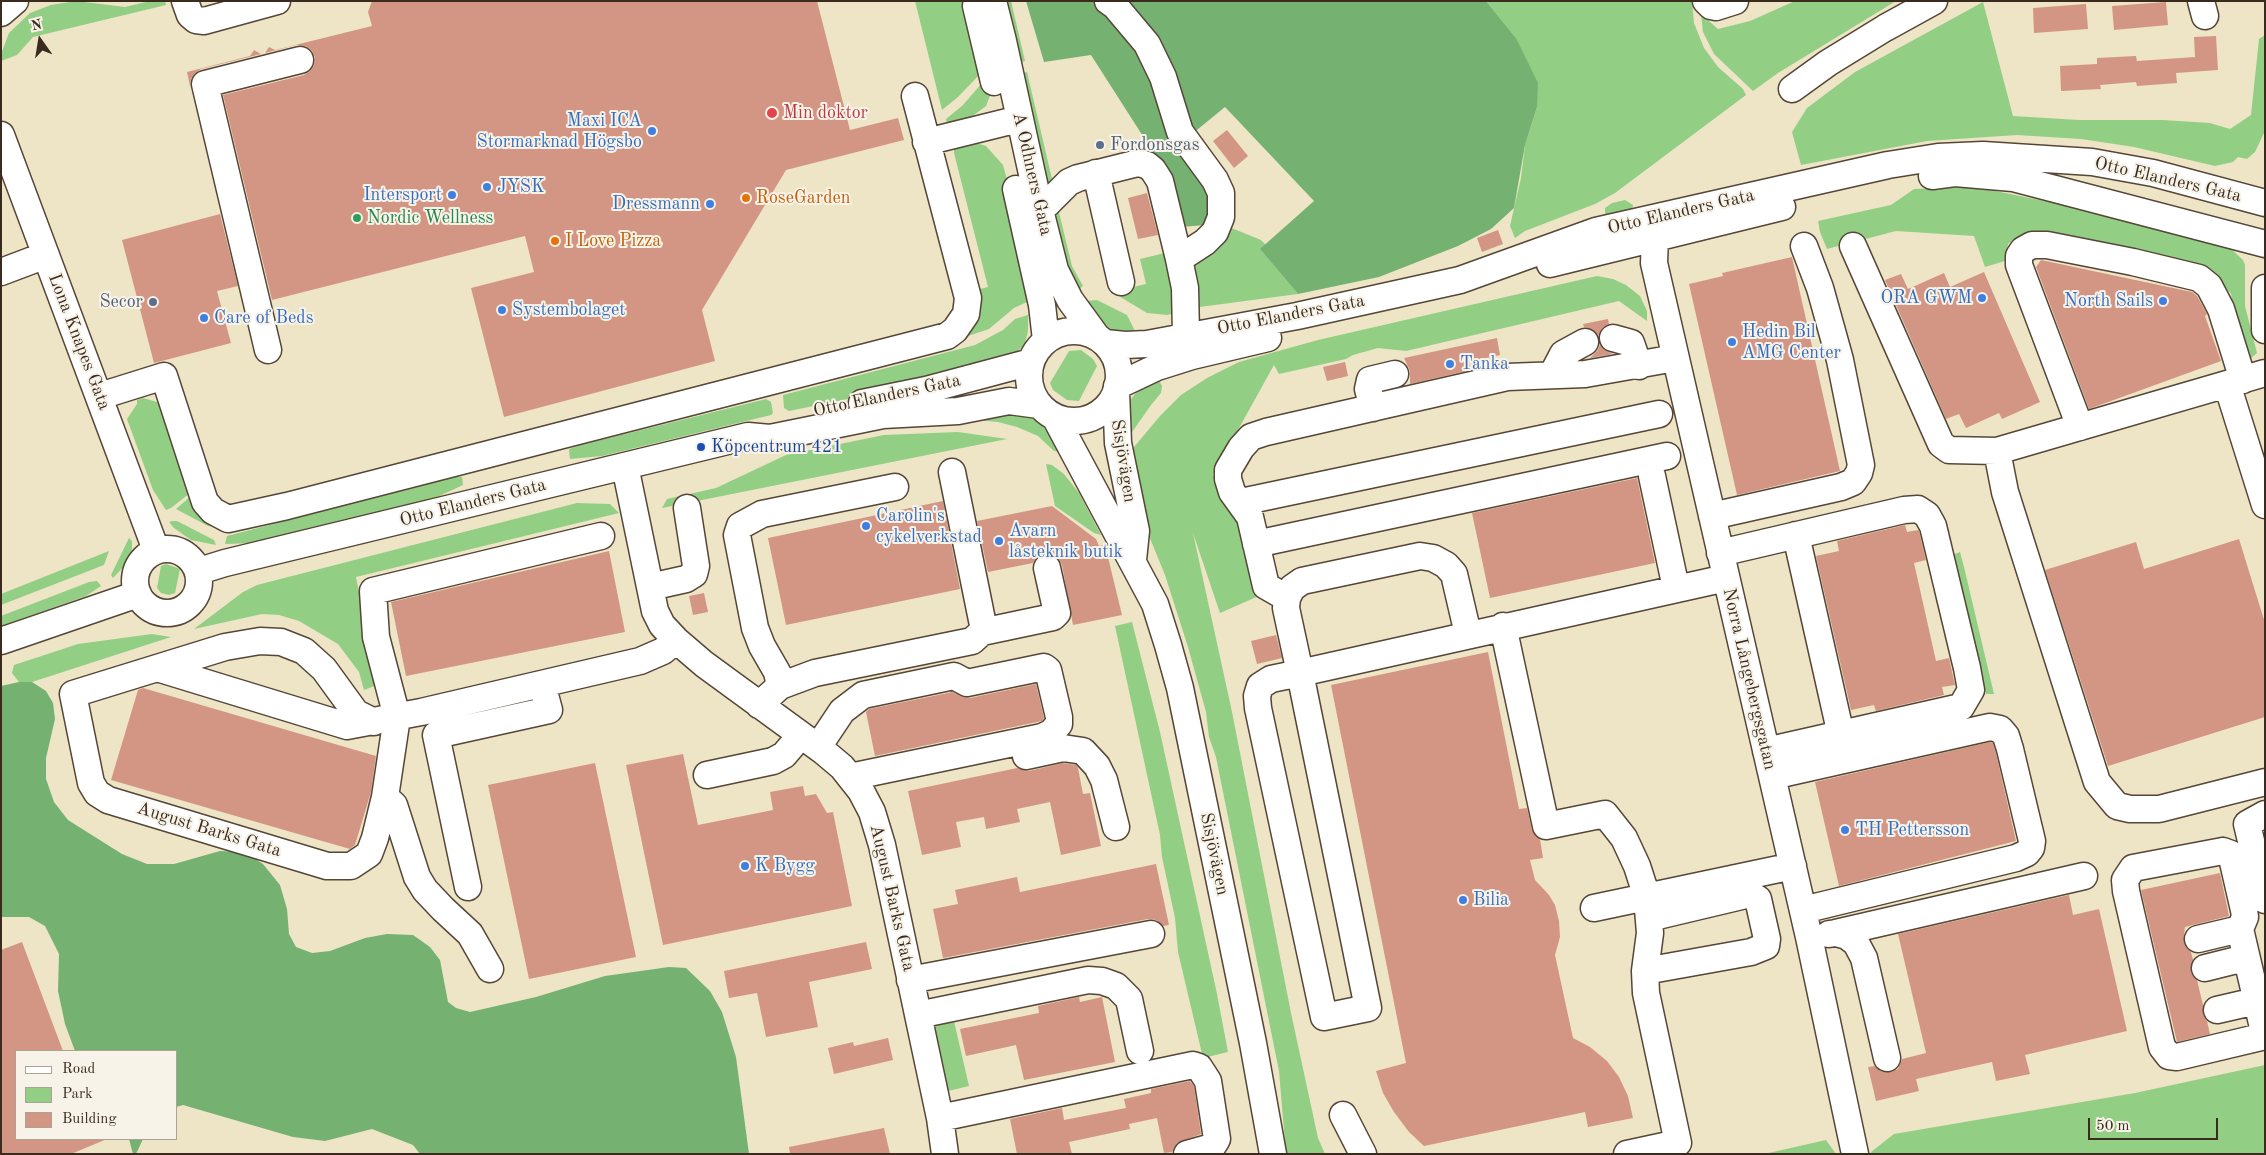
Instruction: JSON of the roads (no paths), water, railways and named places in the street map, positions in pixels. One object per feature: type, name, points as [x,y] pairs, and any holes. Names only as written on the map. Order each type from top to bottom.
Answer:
[{"type":"street","points":[[1,13],[15,1]]},
{"type":"street","points":[[185,1],[190,15],[196,20],[204,21],[277,1]]},
{"type":"street","name":"A Odhners Gata","points":[[976,1],[1010,121],[1038,206],[1055,270],[1070,300],[1101,340]]},
{"type":"street","name":"A Odhners Gata","points":[[993,1],[1003,41],[1010,121],[1042,305],[1046,340]]},
{"type":"street","points":[[1108,1],[1115,6],[1146,44],[1163,77],[1180,132],[1216,180],[1222,193],[1221,218],[1215,232],[1205,242],[1179,259]]},
{"type":"street","points":[[1706,1],[1711,6],[1716,7],[1735,1]]},
{"type":"street","points":[[1792,89],[1828,63],[1934,1]]},
{"type":"street","points":[[268,350],[205,84],[300,60]]},
{"type":"street","points":[[100,396],[164,376],[205,502],[212,512],[228,519],[287,506],[947,336],[955,330],[966,314],[968,298],[915,96]]},
{"type":"street","points":[[926,142],[1010,121]]},
{"type":"street","name":"Lona Knapes Gata","points":[[1,135],[156,550]]},
{"type":"street","name":"Otto Elanders Gata","points":[[1046,340],[1058,334],[1071,331],[1084,332],[1101,340],[1125,345],[1147,344],[1186,335],[1297,316],[1460,280],[1596,231],[1888,165],[1938,158],[1983,155],[2092,162],[2153,173],[2265,203]]},
{"type":"street","points":[[1038,206],[1047,204],[1069,182],[1096,172],[1138,163],[1147,165],[1153,170],[1160,181],[1185,288],[1186,335]]},
{"type":"street","points":[[1096,172],[1121,282]]},
{"type":"street","name":"Otto Elanders Gata","points":[[199,571],[225,563],[748,436],[770,438],[883,415],[958,412],[1009,401],[1077,420],[1091,417],[1103,410],[1117,389],[1157,367],[1192,356],[1464,292],[1563,260],[1883,184],[1955,173],[2013,178],[2265,244]]},
{"type":"street","points":[[1655,238],[1660,225],[1677,212]]},
{"type":"street","name":"Norra Långebergsgatan","points":[[1655,238],[1654,263],[1810,937],[1855,1154]]},
{"type":"street","points":[[2080,427],[2019,265],[2019,256],[2023,250],[2032,245],[2047,245],[2104,256],[2199,278],[2209,286],[2220,309],[2245,379],[2265,505]]},
{"type":"street","points":[[1712,516],[1841,487],[1853,482],[1859,474],[1861,465],[1840,360],[1820,288],[1804,246]]},
{"type":"street","points":[[1853,246],[1941,444],[1949,450],[1959,452],[1997,451],[2245,379]]},
{"type":"street","points":[[1,272],[46,255]]},
{"type":"street","points":[[2265,288],[2265,330]]},
{"type":"street","points":[[1613,338],[1631,343],[1639,366]]},
{"type":"street","points":[[1046,340],[1030,362],[1028,375],[1030,388],[1047,411]]},
{"type":"street","points":[[1101,340],[1117,363],[1117,389]]},
{"type":"street","points":[[1552,375],[1563,354],[1585,342]]},
{"type":"street","points":[[1287,598],[1266,586],[1250,518],[1241,502],[1232,492],[1228,479],[1228,470],[1241,448],[1251,437],[1507,377],[1585,374],[1639,366],[1675,358]]},
{"type":"street","name":"Otto Elanders Gata","points":[[748,436],[767,421],[910,393],[1030,362]]},
{"type":"street","points":[[1373,408],[1368,389],[1370,380],[1395,374]]},
{"type":"street","name":"Sisjövägen","points":[[1117,389],[1118,443],[1136,531],[1133,560]]},
{"type":"street","name":"Sisjövägen","points":[[1047,411],[1118,538],[1133,560],[1155,604],[1180,688],[1253,1043],[1273,1154]]},
{"type":"street","points":[[1241,502],[1659,414]]},
{"type":"street","points":[[1997,451],[2005,492],[2096,782],[2117,806],[2140,809],[2160,809],[2265,782]]},
{"type":"street","points":[[1256,544],[1668,456]]},
{"type":"street","name":"August Barks Gata","points":[[625,466],[655,611],[662,625],[704,664],[842,767],[872,812],[882,844],[940,1118],[945,1154]]},
{"type":"street","points":[[952,472],[983,625],[982,632]]},
{"type":"street","points":[[1652,476],[1676,588]]},
{"type":"street","points":[[780,686],[777,672],[762,646],[755,628],[737,535],[740,526],[762,514],[895,487]]},
{"type":"street","points":[[650,587],[686,579],[694,574],[696,566],[687,508]]},
{"type":"street","points":[[1468,634],[1454,574],[1446,565],[1433,558],[1420,556],[1302,581],[1292,588],[1287,598],[1286,608],[1300,672],[1368,1008],[1324,1017],[1257,702],[1258,690],[1265,682],[1300,672],[1676,588],[1723,565],[1796,535],[1904,510],[1918,509],[1927,515],[1933,526],[1971,690],[1961,707],[1841,735],[1769,764]]},
{"type":"street","points":[[1796,535],[1841,735]]},
{"type":"street","points":[[386,719],[376,637],[373,591],[601,536]]},
{"type":"street","points":[[165,548],[182,552],[195,563],[199,571],[200,584],[197,595],[189,605],[179,611],[167,614],[155,611],[145,604],[138,594],[135,584],[136,573],[140,563],[147,555],[165,548]]},
{"type":"street","points":[[759,705],[780,686],[814,673],[972,641],[982,632],[1053,618],[1058,613],[1048,568]]},
{"type":"street","points":[[1,642],[138,594]]},
{"type":"street","points":[[1503,626],[1546,826],[1605,814],[1624,838],[1637,866],[1648,907],[1645,970],[1646,993],[1678,1143],[1627,1154]]},
{"type":"street","points":[[157,668],[347,726],[386,719],[640,661],[663,651],[676,640]]},
{"type":"street","name":"August Barks Gata","points":[[260,641],[281,642],[304,651],[324,669],[356,713],[386,719],[385,797],[376,838],[369,854],[351,866],[327,866],[108,800],[97,793],[91,783],[73,694],[157,668],[225,647],[260,641]]},
{"type":"street","points":[[707,775],[773,761],[809,741],[862,695],[954,676],[967,683],[1044,667],[1048,670],[1059,717],[1059,724],[1051,733],[855,784]]},
{"type":"street","points":[[468,886],[436,735],[549,710],[542,684]]},
{"type":"street","points":[[1769,764],[1990,728],[2000,730],[2006,736],[2010,749],[2030,832],[2031,848],[2027,853],[2016,858],[1803,910]]},
{"type":"street","points":[[855,784],[1051,750],[1076,750],[1089,757],[1104,780],[1116,827]]},
{"type":"street","points":[[385,797],[394,806],[417,877],[425,890],[443,910],[470,934],[490,968]]},
{"type":"street","points":[[2260,825],[2265,900]]},
{"type":"street","points":[[2223,851],[2230,854],[2245,917],[2240,929],[2265,1036],[2177,1057],[2169,1056],[2162,1047],[2126,891],[2125,880],[2128,873],[2133,868],[2223,851]]},
{"type":"street","points":[[1648,907],[1793,866]]},
{"type":"street","points":[[1810,937],[1836,933],[2084,876]]},
{"type":"street","points":[[1594,908],[1648,907],[1750,894],[1758,899],[1767,939],[1766,946],[1756,951],[1645,970]]},
{"type":"street","points":[[2198,939],[2240,929]]},
{"type":"street","points":[[1836,933],[1848,936],[1856,943],[1864,958],[1887,1058]]},
{"type":"street","points":[[910,980],[1151,934]]},
{"type":"street","points":[[2206,968],[2246,958]]},
{"type":"street","points":[[918,1015],[1088,980],[1102,981],[1116,986],[1129,999],[1140,1051]]},
{"type":"street","points":[[2217,1010],[2256,1001]]},
{"type":"street","points":[[940,1118],[1193,1065],[1199,1067],[1208,1081],[1218,1139],[1212,1147],[1187,1154]]},
{"type":"street","points":[[1343,1115],[1363,1154]]},
{"type":"place","name":"Min doktor","points":[[772,113]]},
{"type":"place","name":"Maxi ICA Stormarknad Högsbo","points":[[652,131]]},
{"type":"place","name":"Fordonsgas","points":[[1100,145]]},
{"type":"place","name":"JYSK","points":[[487,187]]},
{"type":"place","name":"Intersport","points":[[452,195]]},
{"type":"place","name":"RoseGarden","points":[[746,198]]},
{"type":"place","name":"Dressmann","points":[[710,204]]},
{"type":"place","name":"Nordic Wellness","points":[[357,218]]},
{"type":"place","name":"I Love Pizza","points":[[555,241]]},
{"type":"place","name":"ORA GWM","points":[[1982,298]]},
{"type":"place","name":"North Sails","points":[[2163,301]]},
{"type":"place","name":"Secor","points":[[153,302]]},
{"type":"place","name":"Systembolaget","points":[[502,310]]},
{"type":"place","name":"Care of Beds","points":[[204,318]]},
{"type":"place","name":"Hedin Bil AMG Center","points":[[1732,342]]},
{"type":"place","name":"Tanka","points":[[1450,364]]},
{"type":"place","name":"Köpcentrum 421","points":[[701,447]]},
{"type":"place","name":"Carolin's cykelverkstad","points":[[866,526]]},
{"type":"place","name":"Avarn låsteknik butik","points":[[999,541]]},
{"type":"place","name":"TH Pettersson","points":[[1845,830]]},
{"type":"place","name":"K Bygg","points":[[745,866]]},
{"type":"place","name":"Bilia","points":[[1463,900]]}]
